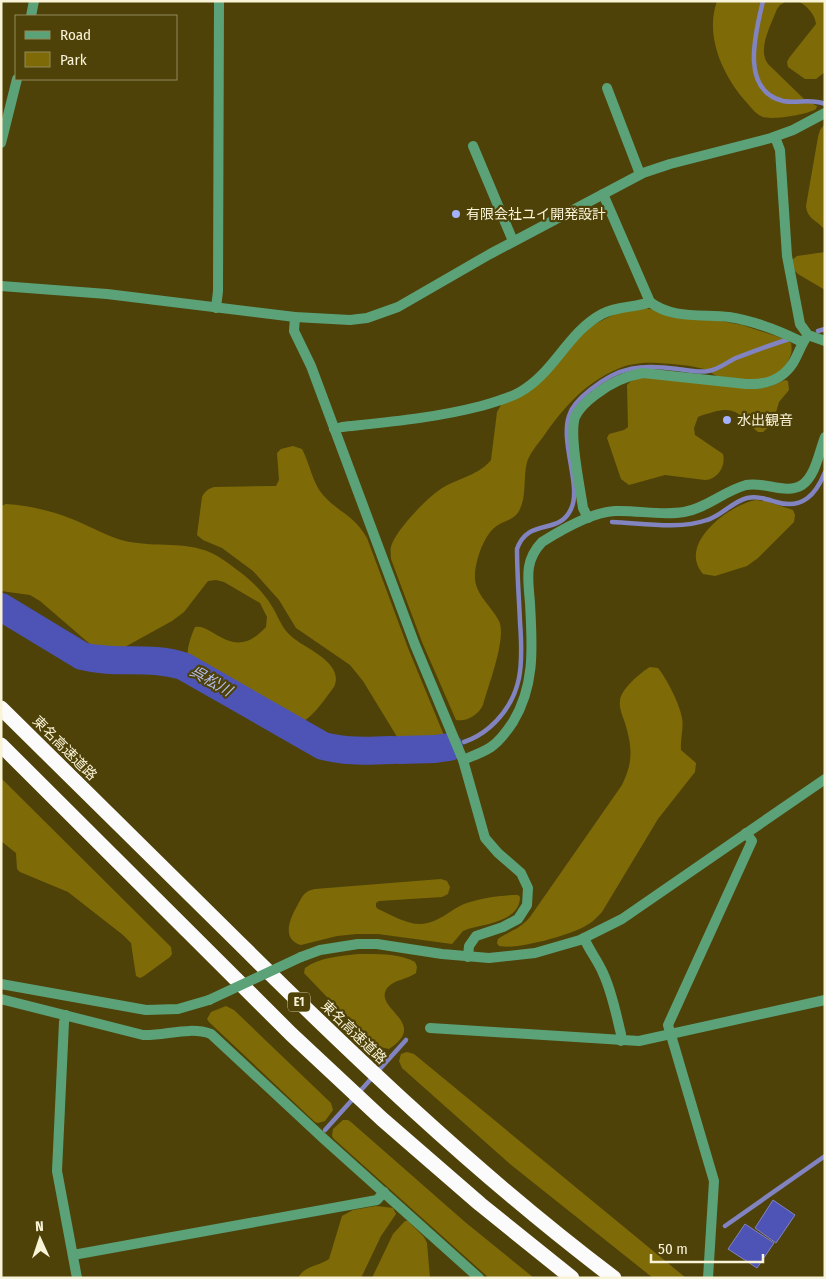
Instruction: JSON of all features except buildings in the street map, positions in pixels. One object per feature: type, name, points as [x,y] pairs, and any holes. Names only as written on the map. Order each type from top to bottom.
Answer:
[{"type":"highway","name":"東名高速道路","points":[[1,708],[310,1013],[400,1099],[495,1182],[614,1278]]},
{"type":"highway","name":"E1","points":[[1,745],[305,1047],[472,1197],[572,1278]]},
{"type":"street","points":[[30,15],[34,1]]},
{"type":"street","points":[[216,308],[218,291],[219,1]]},
{"type":"street","points":[[1,143],[17,80]]},
{"type":"street","points":[[607,88],[640,174]]},
{"type":"street","points":[[1,286],[107,294],[295,317],[350,320],[383,313],[398,307],[513,242],[640,174],[670,164],[775,137],[825,113]]},
{"type":"street","points":[[588,518],[583,508],[573,435],[576,416],[589,400],[615,381],[629,375],[643,373],[760,385],[774,381],[785,373],[794,362],[805,339],[800,324],[788,264],[780,150],[775,137]]},
{"type":"street","points":[[473,146],[513,242]]},
{"type":"street","points":[[603,194],[650,302],[657,308],[682,314],[743,320],[805,339],[825,341]]},
{"type":"street","points":[[334,429],[342,426],[414,420],[454,413],[507,398],[532,384],[542,375],[580,330],[591,321],[615,308],[650,302]]},
{"type":"street","points":[[295,317],[294,330],[310,366],[415,645],[463,760],[485,838],[498,853],[522,873],[526,880],[529,897],[524,913],[511,924],[476,936],[469,946],[468,957]]},
{"type":"street","points":[[463,760],[491,747],[502,738],[517,715],[527,690],[532,650],[528,566],[531,557],[542,542],[588,518],[609,511],[682,513],[699,508],[746,485],[756,484],[792,488],[800,486],[808,480],[825,437]]},
{"type":"street","points":[[1,984],[146,1010],[178,1009],[209,1000],[320,950],[358,944],[377,944],[468,957],[496,957],[535,953],[584,938],[622,919],[825,779]]},
{"type":"street","points":[[708,1278],[714,1181],[668,1026],[752,842],[746,833]]},
{"type":"street","points":[[584,938],[603,971],[621,1034],[621,1041]]},
{"type":"street","points":[[1,999],[143,1035],[194,1031],[210,1034],[479,1278]]},
{"type":"street","points":[[430,1028],[639,1041],[825,1000]]},
{"type":"street","points":[[66,1015],[64,1022],[57,1171],[77,1278]]},
{"type":"street","points":[[73,1255],[378,1200],[384,1192]]},
{"type":"green space","points":[[717,1],[787,1],[777,9],[769,29],[764,44],[765,58],[768,64],[804,99],[817,106],[816,109],[797,115],[774,118],[763,117],[753,110],[731,82],[719,56],[713,29]]},
{"type":"green space","points":[[798,1],[825,1],[825,72],[816,79],[805,79],[788,67],[787,62],[789,58],[816,24],[810,11]]},
{"type":"green space","points":[[825,124],[825,230],[810,217],[806,206],[818,137],[820,130]]},
{"type":"green space","points":[[825,252],[825,290],[798,274],[795,271],[792,260],[797,256]]},
{"type":"green space","points":[[646,308],[689,319],[721,321],[742,325],[785,339],[791,343],[792,350],[788,361],[778,373],[771,377],[753,380],[725,378],[706,370],[681,365],[640,363],[628,365],[600,378],[573,400],[557,418],[528,459],[523,500],[519,511],[512,518],[493,529],[484,541],[478,557],[475,572],[476,585],[481,596],[499,621],[501,639],[483,705],[472,717],[456,720],[422,642],[391,559],[391,549],[394,540],[413,514],[438,491],[481,469],[491,460],[497,412],[501,405],[593,325],[617,313]]},
{"type":"green space","points":[[643,377],[756,389],[771,386],[785,380],[788,381],[789,390],[779,402],[773,423],[763,432],[758,432],[740,415],[731,410],[717,411],[698,417],[694,428],[695,435],[723,454],[722,467],[714,477],[705,480],[665,475],[629,485],[621,479],[607,438],[609,434],[628,427],[627,385],[631,381]]},
{"type":"green space","points":[[293,446],[302,449],[316,484],[323,495],[352,519],[367,538],[408,648],[443,733],[442,738],[438,742],[426,745],[399,740],[363,681],[350,665],[296,628],[279,600],[253,571],[222,548],[203,540],[197,535],[202,497],[208,489],[214,487],[276,486],[279,480],[277,453],[281,449]]},
{"type":"green space","points":[[755,500],[765,501],[793,510],[795,515],[794,522],[758,558],[747,566],[715,576],[703,574],[697,562],[696,551],[701,539],[720,518],[732,510]]},
{"type":"green space","points":[[6,504],[56,513],[125,541],[185,546],[214,554],[250,580],[270,603],[289,634],[329,664],[336,678],[334,687],[310,717],[296,723],[189,661],[188,649],[195,627],[239,643],[252,639],[266,627],[267,617],[260,603],[224,582],[216,580],[208,581],[184,612],[172,621],[123,648],[113,652],[101,650],[90,644],[40,601],[30,595],[1,591],[1,506]]},
{"type":"green space","points":[[650,667],[658,668],[676,699],[682,722],[681,750],[696,763],[695,772],[658,819],[602,912],[593,921],[579,929],[544,941],[518,946],[499,946],[497,943],[498,939],[530,917],[622,785],[630,760],[630,745],[620,708],[621,697],[632,682]]},
{"type":"green space","points":[[1,778],[171,947],[172,954],[170,957],[144,976],[140,978],[136,976],[131,943],[123,935],[68,892],[20,872],[17,869],[16,853],[1,841]]},
{"type":"green space","points":[[441,879],[447,881],[450,887],[448,894],[442,897],[379,901],[376,903],[376,907],[394,917],[422,924],[439,919],[464,904],[498,896],[518,895],[520,897],[519,905],[501,920],[463,931],[452,944],[378,934],[357,934],[337,936],[301,945],[291,939],[289,934],[289,924],[293,913],[302,897],[310,890]]},
{"type":"green space","points":[[358,954],[402,957],[415,962],[417,967],[416,973],[388,987],[385,995],[386,1002],[398,1016],[404,1031],[400,1039],[389,1049],[380,1047],[304,973],[305,968],[317,961]]},
{"type":"green space","points":[[226,1006],[234,1010],[331,1103],[333,1110],[325,1121],[315,1122],[209,1022],[207,1019],[211,1012]]},
{"type":"green space","points":[[407,1052],[414,1054],[686,1278],[653,1278],[510,1164],[402,1068],[399,1061],[401,1054]]},
{"type":"green space","points":[[343,1120],[351,1122],[465,1222],[534,1278],[489,1278],[334,1139],[332,1136],[333,1129]]},
{"type":"green space","points":[[376,1206],[393,1208],[396,1214],[381,1236],[361,1278],[298,1278],[304,1271],[329,1259],[342,1216],[353,1210]]},
{"type":"green space","points":[[405,1221],[408,1221],[424,1237],[427,1243],[430,1278],[372,1278],[393,1234]]},
{"type":"shaded area","points":[[773,1200],[795,1215],[776,1243],[755,1228]]},
{"type":"shaded area","points":[[745,1224],[774,1243],[757,1268],[728,1249]]},
{"type":"waterway","points":[[763,1],[757,28],[754,58],[755,72],[760,85],[769,95],[783,101],[814,101],[825,104]]},
{"type":"waterway","points":[[818,331],[825,329]]},
{"type":"waterway","points":[[464,742],[478,736],[490,727],[501,716],[515,691],[521,665],[517,549],[522,539],[528,533],[559,522],[566,517],[571,509],[574,500],[574,489],[567,427],[570,412],[583,395],[621,371],[642,367],[665,367],[705,372],[719,368],[755,350],[789,339]]},
{"type":"waterway","points":[[612,522],[660,525],[696,523],[712,518],[736,503],[751,497],[794,504],[801,502],[813,493],[825,472]]},
{"type":"waterway","name":"呉松川","points":[[1,607],[82,656],[108,660],[157,661],[183,666],[323,746],[366,751],[392,750]]},
{"type":"waterway","name":"呉松川","points":[[399,750],[449,747]]},
{"type":"waterway","points":[[325,1130],[406,1040]]},
{"type":"waterway","points":[[725,1226],[825,1156]]},
{"type":"place","name":"有限会社ユイ開発設計","points":[[456,214]]},
{"type":"place","name":"水出観音","points":[[727,420]]}]
